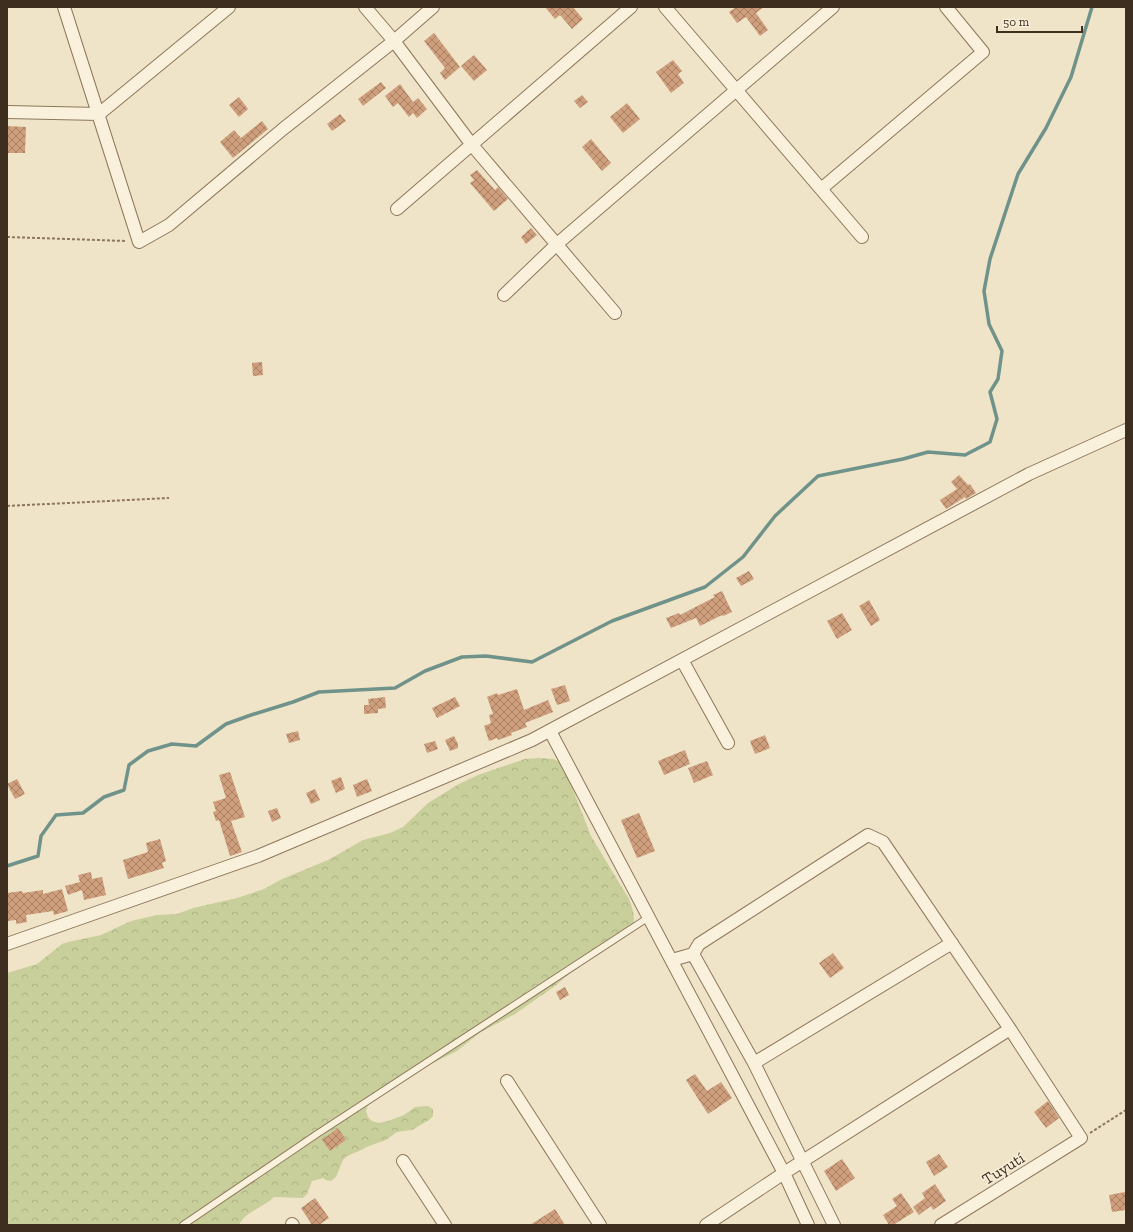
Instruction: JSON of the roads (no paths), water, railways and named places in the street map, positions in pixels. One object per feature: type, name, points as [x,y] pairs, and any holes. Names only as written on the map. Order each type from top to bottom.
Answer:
[{"type":"street","points":[[64,7],[139,242],[169,225],[283,129],[394,41],[433,7]]},
{"type":"street","points":[[7,112],[99,114],[229,7]]},
{"type":"street","points":[[365,7],[394,41],[472,144],[615,313]]},
{"type":"street","points":[[397,209],[631,7]]},
{"type":"street","points":[[665,7],[862,237]]},
{"type":"street","points":[[504,295],[556,244],[833,7]]},
{"type":"street","points":[[821,189],[983,52],[946,7]]},
{"type":"street","points":[[7,944],[258,856],[532,740],[1029,474],[1126,430]]},
{"type":"street","points":[[682,660],[728,743]]},
{"type":"street","points":[[550,731],[784,1173],[808,1225]]},
{"type":"street","points":[[672,960],[693,954],[699,944],[868,835],[883,842],[1010,1029],[784,1173],[706,1225]]},
{"type":"street","points":[[754,1063],[952,943]]},
{"type":"street","points":[[693,954],[754,1063],[834,1225]]},
{"type":"street","name":"Tuyutí","points":[[941,1225],[1081,1138],[1010,1029]]},
{"type":"street","points":[[507,1081],[600,1225]]},
{"type":"street","points":[[403,1161],[445,1225]]},
{"type":"lane","points":[[183,1225],[317,1134],[649,917]]},
{"type":"waterway","points":[[7,866],[38,856],[41,836],[56,815],[83,813],[104,797],[124,790],[129,765],[148,751],[172,744],[196,746],[226,724],[319,692],[395,688],[425,671],[462,657],[486,656],[532,662],[612,621],[705,587],[743,557],[775,516],[818,476],[903,459],[928,452],[965,455],[990,442],[997,419],[990,392],[998,379],[1002,351],[989,324],[984,291],[990,259],[1018,174],[1046,128],[1071,77],[1092,7]]}]
